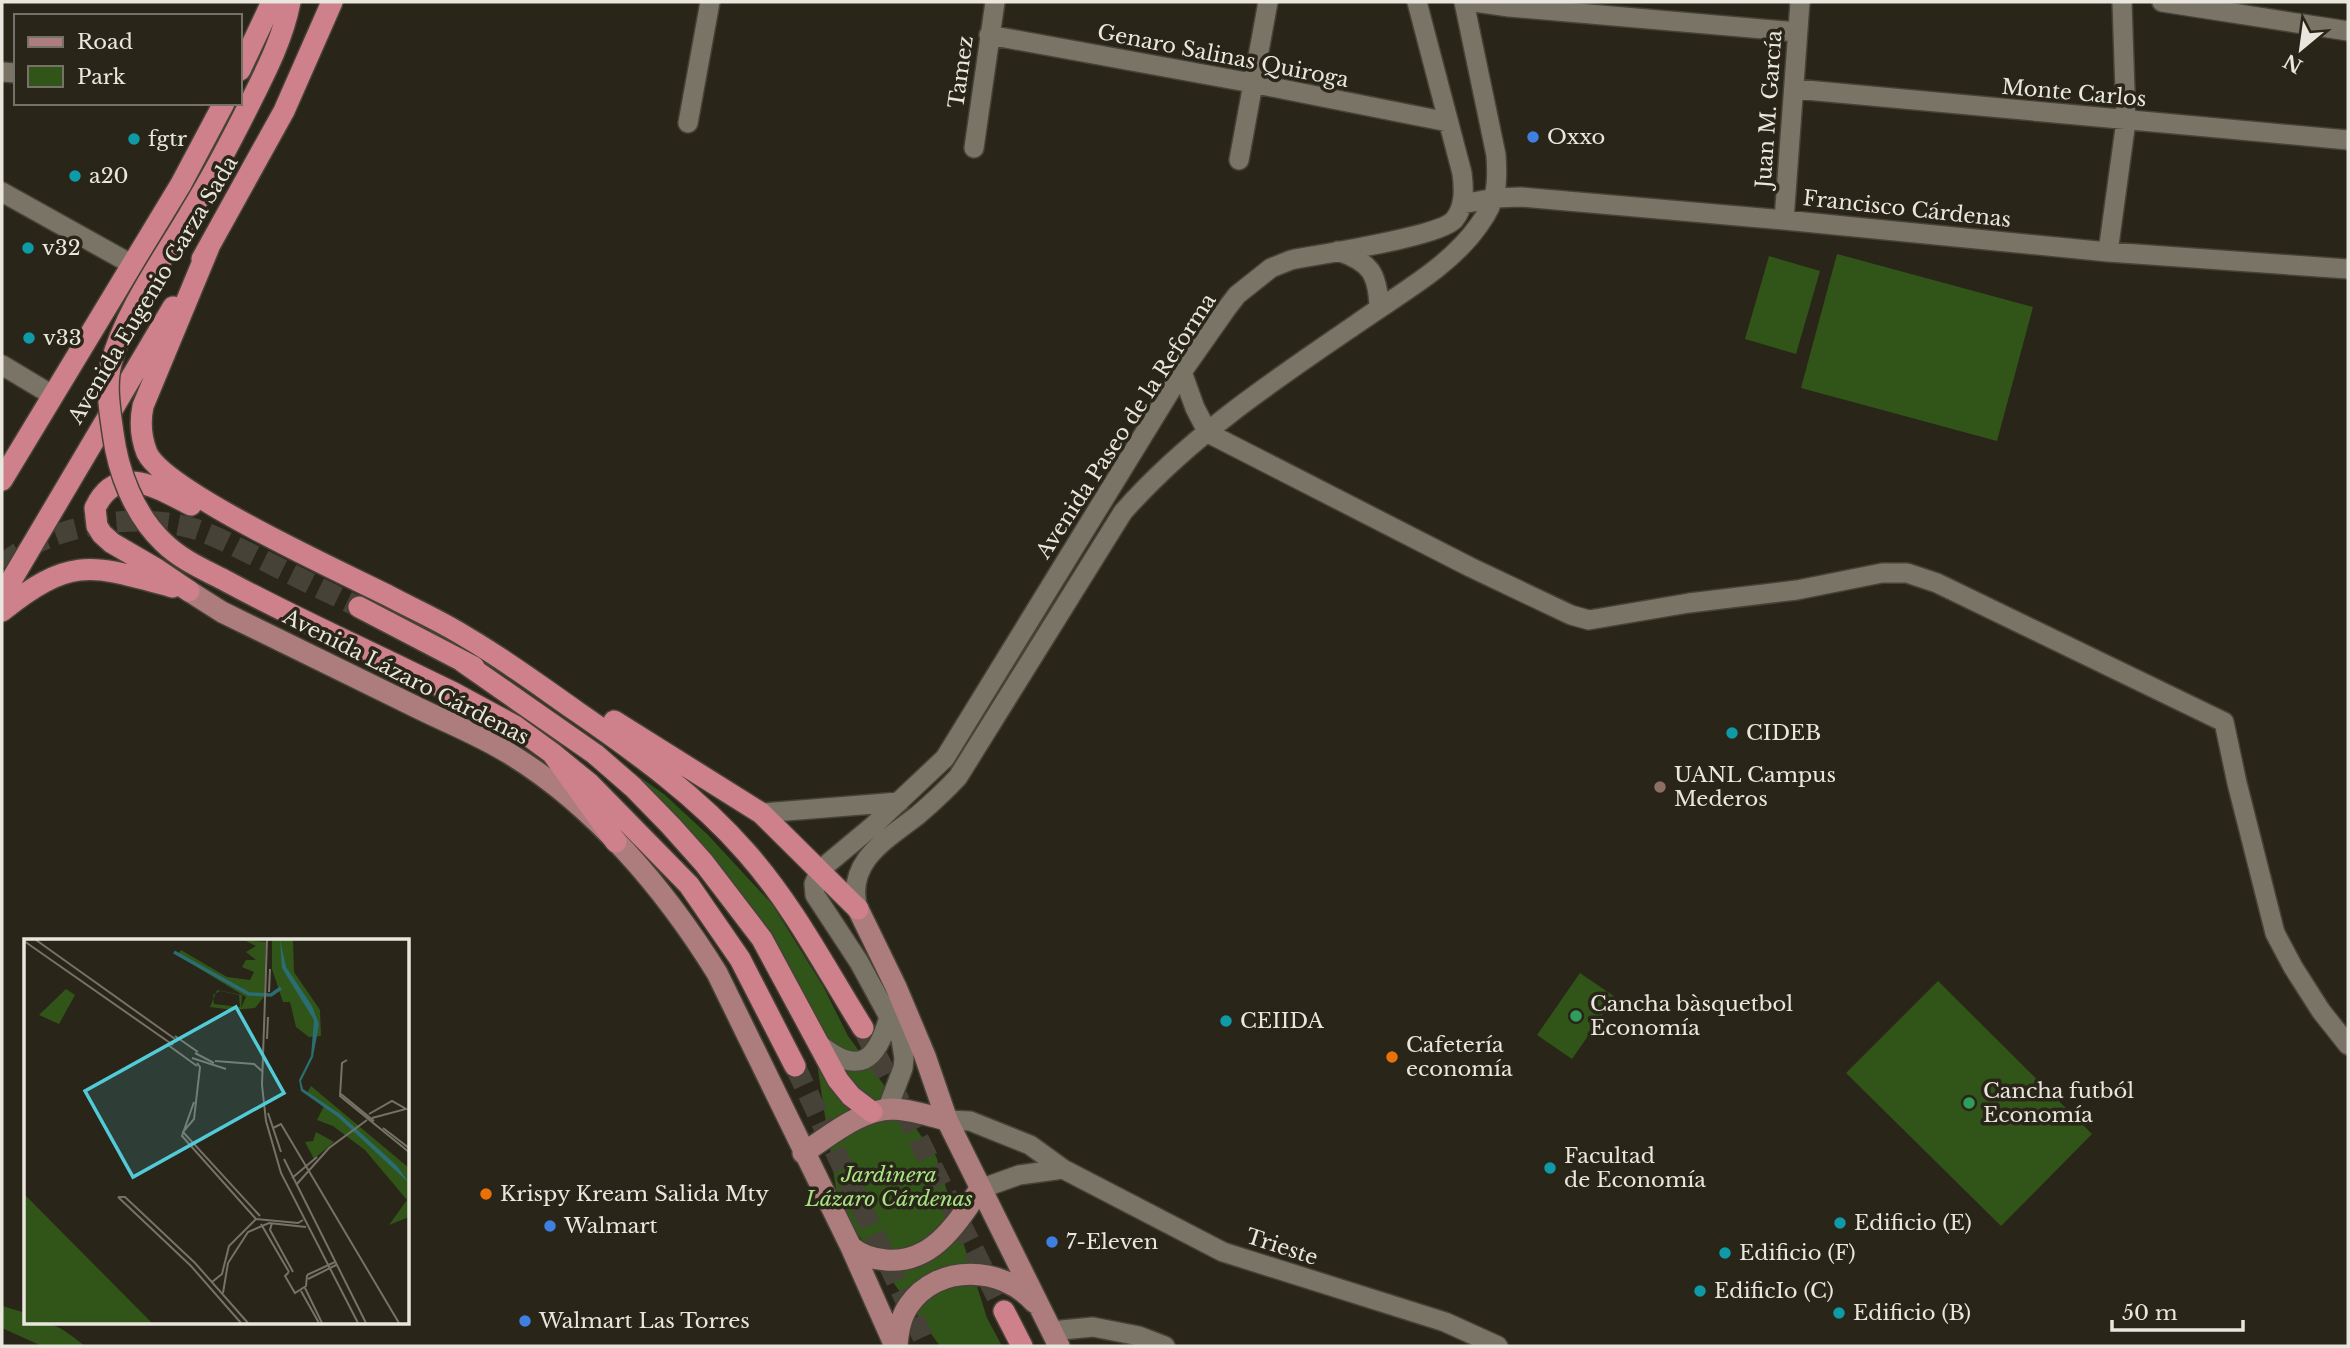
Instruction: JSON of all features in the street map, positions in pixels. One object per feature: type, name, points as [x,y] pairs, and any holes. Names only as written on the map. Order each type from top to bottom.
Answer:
[{"type":"highway","points":[[242,66],[272,2]]},
{"type":"highway","name":"Avenida Lázaro Cárdenas","points":[[290,2],[267,70],[221,162],[124,329],[111,365],[110,408],[123,478],[139,511],[153,531],[180,556],[271,605],[454,693],[515,726],[590,784],[688,885],[740,959],[795,1066]]},
{"type":"highway","name":"Avenida Eugenio Garza Sada","points":[[2,596],[209,247],[284,111],[332,2]]},
{"type":"highway","name":"Avenida Eugenio Garza Sada","points":[[2,480],[181,184],[223,105]]},
{"type":"highway","points":[[209,247],[143,406],[143,439],[148,454],[167,475],[265,533],[467,637],[659,770],[702,807],[746,852],[781,897],[863,1028]]},
{"type":"highway","points":[[189,592],[102,534],[97,526],[95,508],[109,489],[116,484],[132,482],[151,485],[234,526],[265,533]]},
{"type":"highway","points":[[2,611],[36,585],[52,577],[85,569],[111,570],[189,592]]},
{"type":"highway","points":[[359,607],[463,662],[561,700]]},
{"type":"highway","points":[[463,662],[602,759],[671,826],[704,863],[762,939],[844,1088],[880,1111]]},
{"type":"highway","points":[[519,671],[581,700],[761,814],[856,902]]},
{"type":"highway","points":[[552,753],[616,842]]},
{"type":"highway","points":[[1004,1311],[1022,1346]]},
{"type":"main road","name":"Avenida Lázaro Cárdenas","points":[[189,592],[222,612],[509,753],[568,797],[616,842],[663,894],[694,935],[717,973],[851,1247],[896,1346]]},
{"type":"main road","points":[[856,902],[925,1056],[947,1120],[1051,1330]]},
{"type":"main road","points":[[803,1153],[852,1121],[880,1111],[905,1110],[947,1120]]},
{"type":"main road","points":[[851,1247],[876,1259],[917,1256],[940,1242],[979,1189]]},
{"type":"main road","points":[[896,1346],[908,1305],[928,1287],[953,1276],[981,1274],[1007,1282],[1030,1298],[1051,1330]]},
{"type":"street","points":[[688,123],[710,2]]},
{"type":"street","name":"Tamez","points":[[974,148],[995,2]]},
{"type":"street","points":[[1240,160],[1268,2]]},
{"type":"street","points":[[1417,2],[1462,173],[1462,204]]},
{"type":"street","name":"Avenida Paseo de la Reforma","points":[[856,902],[858,874],[872,852],[936,800],[958,777],[1123,512],[1152,479],[1180,453],[1273,382],[1440,265],[1473,234],[1495,198],[1497,174],[1496,155],[1464,2]]},
{"type":"street","points":[[1475,2],[1797,32]]},
{"type":"street","name":"Juan M. García","points":[[1784,220],[1800,2]]},
{"type":"street","points":[[2108,252],[2126,121],[2122,2]]},
{"type":"street","points":[[2162,2],[2348,31]]},
{"type":"street","name":"Genaro Salinas Quiroga","points":[[989,36],[1252,83],[1448,122]]},
{"type":"street","name":"Monte Carlos","points":[[1795,89],[2348,140]]},
{"type":"street","points":[[2,192],[133,265]]},
{"type":"street","name":"Francisco Cárdenas","points":[[1462,204],[1521,197],[2108,252],[2348,269]]},
{"type":"street","name":"Avenida Paseo de la Reforma","points":[[820,870],[945,758],[1182,372],[1237,295],[1271,268],[1292,260],[1427,234],[1457,217],[1462,204]]},
{"type":"street","points":[[1338,251],[1355,257],[1373,273],[1377,282],[1380,308]]},
{"type":"street","points":[[2,365],[52,395]]},
{"type":"street","points":[[1182,372],[1195,408],[1208,433],[1470,567],[1571,615],[1589,620],[1689,603],[1797,590],[1882,573],[1907,573],[1937,583],[2224,722],[2275,933],[2292,967],[2348,1045]]},
{"type":"street","points":[[761,814],[899,802]]},
{"type":"street","points":[[820,870],[814,884],[815,895],[859,962],[901,1039],[904,1058],[880,1111]]},
{"type":"street","points":[[819,1044],[833,1055],[847,1061],[868,1058],[879,1046],[889,1017]]},
{"type":"street","name":"Trieste","points":[[947,1120],[970,1121],[1030,1144],[1063,1169],[1223,1252],[1445,1322],[1498,1346]]},
{"type":"street","points":[[979,1189],[1019,1175],[1063,1169]]},
{"type":"street","points":[[1051,1330],[1093,1327],[1139,1336],[1165,1346]]},
{"type":"green space","points":[[1837,254],[2033,307],[1997,441],[1801,388]]},
{"type":"green space","points":[[1769,256],[1820,271],[1796,354],[1745,339]]},
{"type":"green space","name":"Jardinera Lázaro Cárdenas","points":[[575,731],[665,795],[708,835],[772,904],[823,986],[848,1036],[936,1156],[987,1318],[1002,1346],[940,1346],[839,1209],[815,1050],[757,939]]},
{"type":"green space","name":"Cancha bàsquetbol Economía","points":[[1580,973],[1615,997],[1572,1059],[1537,1035]]},
{"type":"green space","name":"Cancha futból Economía","points":[[1938,981],[2092,1134],[2001,1226],[1846,1073]]},
{"type":"green space","points":[[2,1306],[24,1312],[24,1324],[48,1324],[58,1327],[85,1346],[42,1346],[2,1328]]},
{"type":"tunnel","points":[[2,565],[22,551],[68,531],[94,525],[146,521],[195,529],[221,539],[359,607]]},
{"type":"tunnel","points":[[863,1028],[1004,1311]]},
{"type":"tunnel","points":[[795,1066],[927,1346]]},
{"type":"place","name":"Oxxo","points":[[1533,137]]},
{"type":"place","name":"fgtr","points":[[134,139]]},
{"type":"place","name":"a20","points":[[75,176]]},
{"type":"place","name":"v32","points":[[28,248]]},
{"type":"place","name":"v33","points":[[29,338]]},
{"type":"place","name":"CIDEB","points":[[1732,733]]},
{"type":"place","name":"UANL Campus Mederos","points":[[1660,787]]},
{"type":"place","name":"Cancha bàsquetbol Economía","points":[[1576,1016]]},
{"type":"place","name":"CEIIDA","points":[[1226,1021]]},
{"type":"place","name":"Cafetería economía","points":[[1392,1057]]},
{"type":"place","name":"Cancha futból Economía","points":[[1969,1103]]},
{"type":"place","name":"Facultad de Economía","points":[[1550,1168]]},
{"type":"place","name":"Krispy Kream Salida Mty","points":[[486,1194]]},
{"type":"place","name":"Edificio (E)","points":[[1840,1223]]},
{"type":"place","name":"Walmart","points":[[550,1226]]},
{"type":"place","name":"7-Eleven","points":[[1052,1242]]},
{"type":"place","name":"Edificio (F)","points":[[1725,1253]]},
{"type":"place","name":"EdificIo (C)","points":[[1700,1291]]},
{"type":"place","name":"Edificio (B)","points":[[1839,1313]]},
{"type":"place","name":"Walmart Las Torres","points":[[525,1321]]}]
